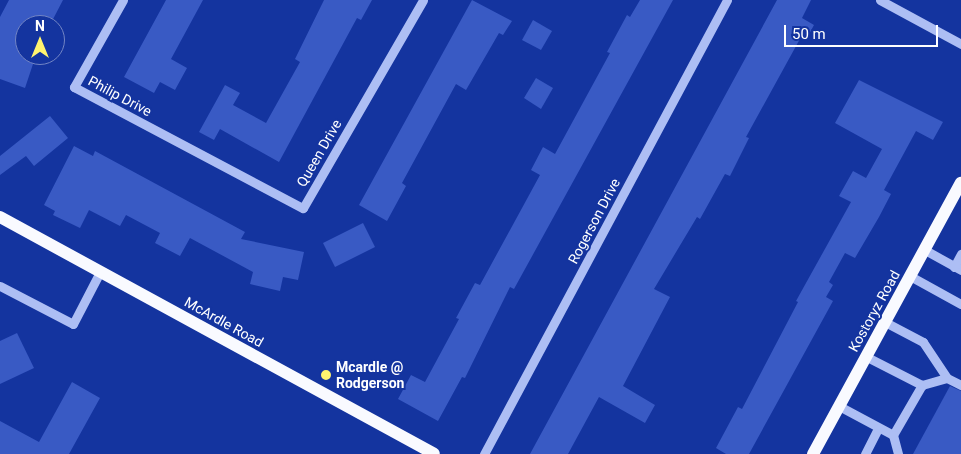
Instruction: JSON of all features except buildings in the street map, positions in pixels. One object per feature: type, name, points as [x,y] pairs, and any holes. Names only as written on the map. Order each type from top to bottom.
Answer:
[{"type":"main road","name":"Kostoryz Road","points":[[816,453],[839,406],[959,190]]},
{"type":"main road","name":"McArdle Road","points":[[0,217],[434,454]]},
{"type":"street","name":"Philip Drive","points":[[123,0],[74,87],[188,149]]},
{"type":"street","name":"Queen Drive","points":[[188,149],[303,208],[423,0]]},
{"type":"street","name":"Rogerson Drive","points":[[484,454],[727,0]]},
{"type":"street","points":[[880,0],[961,44]]},
{"type":"street","points":[[925,250],[958,268],[961,254]]},
{"type":"street","points":[[0,286],[73,324],[100,272]]},
{"type":"street","points":[[910,276],[961,304]]},
{"type":"street","points":[[885,322],[923,342],[947,378],[961,384]]},
{"type":"street","points":[[866,357],[922,385],[947,378]]},
{"type":"street","points":[[898,454],[893,436],[922,385]]},
{"type":"street","points":[[839,406],[893,436]]},
{"type":"street","points":[[865,454],[878,428]]},
{"type":"place","name":"Mcardle @ Rodgerson","points":[[326,375]]}]
